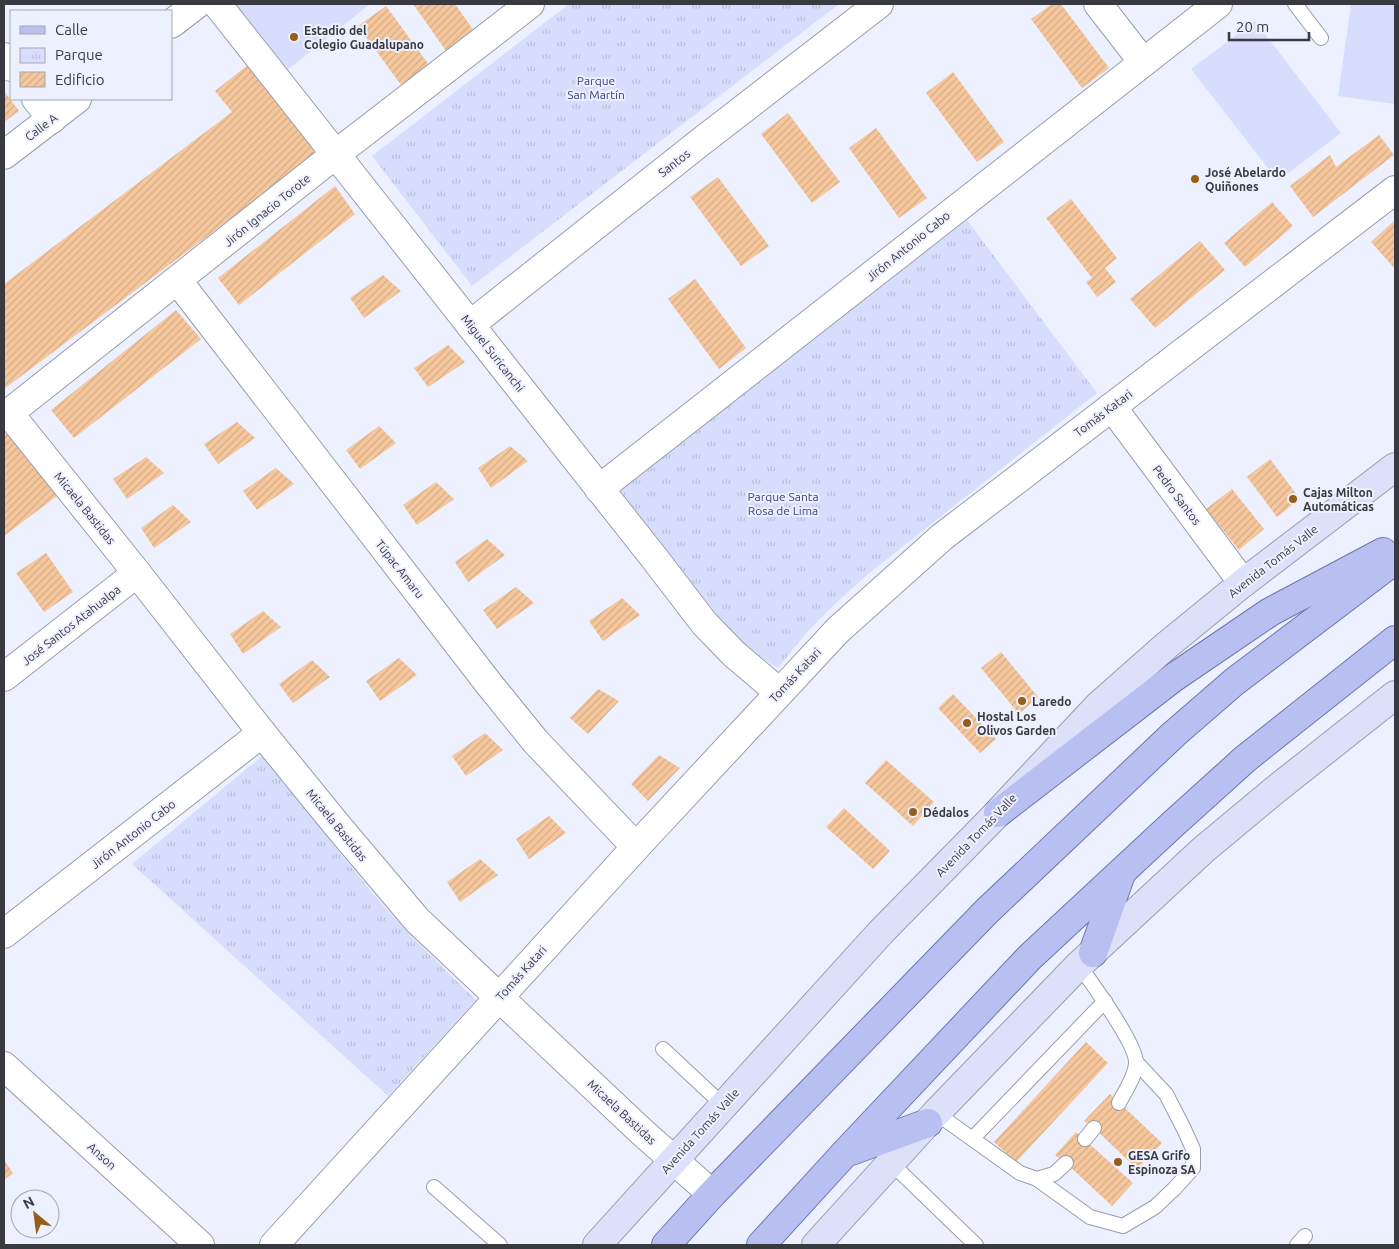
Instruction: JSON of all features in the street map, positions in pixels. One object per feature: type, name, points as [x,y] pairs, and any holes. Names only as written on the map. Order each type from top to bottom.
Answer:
[{"type":"main road","name":"Avenida Tomás Valle","points":[[597,1245],[881,932],[998,813],[1098,706],[1167,645],[1243,583],[1395,467]]},
{"type":"main road","points":[[998,813],[1173,678],[1270,612],[1395,546]]},
{"type":"main road","points":[[666,1245],[712,1194],[987,911],[1174,734],[1234,682],[1395,560]]},
{"type":"main road","points":[[760,1245],[844,1153],[1030,957],[1122,870],[1245,759],[1395,640]]},
{"type":"main road","points":[[822,1244],[891,1162],[1086,959],[1203,850],[1395,695]]},
{"type":"main road","points":[[1086,959],[1122,870]]},
{"type":"main road","points":[[844,1153],[932,1118]]},
{"type":"street","points":[[172,23],[197,4]]},
{"type":"street","name":"Miguel Suricanchi","points":[[217,4],[704,623],[734,654],[780,692]]},
{"type":"street","name":"Jirón Ignacio Torote","points":[[6,415],[336,154],[530,4]]},
{"type":"street","name":"Santos","points":[[470,325],[698,144],[880,4]]},
{"type":"street","points":[[1098,4],[1143,62]]},
{"type":"street","name":"Jirón Antonio Cabo","points":[[599,489],[1218,4]]},
{"type":"street","name":"Calle A","points":[[4,155],[44,109],[74,100]]},
{"type":"street","name":"Tomás Katari","points":[[274,1245],[636,847],[838,630],[935,542],[1395,190]]},
{"type":"street","name":"Túpac Amaru","points":[[178,280],[489,684],[536,742],[636,847]]},
{"type":"street","name":"Pedro Santos","points":[[1112,407],[1243,583]]},
{"type":"street","name":"Micaela Bastidas","points":[[6,415],[137,573],[336,824],[417,920],[712,1194]]},
{"type":"street","name":"José Santos Atahualpa","points":[[4,677],[137,573]]},
{"type":"street","name":"Jirón Antonio Cabo","points":[[4,934],[262,733]]},
{"type":"street","name":"Anson","points":[[4,1066],[200,1245]]},
{"type":"lane","points":[[1295,4],[1321,38]]},
{"type":"lane","points":[[932,1118],[973,1138],[1020,1173],[1036,1179],[1090,1217],[1123,1226],[1155,1207],[1175,1188],[1193,1168],[1193,1149],[1166,1094],[1137,1063],[1130,1043],[1105,1002],[1086,959]]},
{"type":"lane","points":[[973,1138],[1105,1002]]},
{"type":"lane","points":[[663,1049],[723,1105]]},
{"type":"lane","points":[[1119,1103],[1132,1078],[1137,1063]]},
{"type":"lane","points":[[1085,1140],[1094,1128]]},
{"type":"lane","points":[[891,1162],[976,1245]]},
{"type":"lane","points":[[1036,1179],[1054,1174],[1066,1163]]},
{"type":"lane","points":[[434,1187],[500,1245]]},
{"type":"green space","name":"Estadio del Colegio Guadalupano","points":[[232,4],[370,4],[286,71]]},
{"type":"green space","name":"Parque San Martín","points":[[569,4],[839,4],[472,286],[372,156]]},
{"type":"green space","points":[[1351,4],[1395,4],[1395,104],[1338,96]]},
{"type":"green space","points":[[1255,21],[1341,133],[1278,181],[1191,69]]},
{"type":"green space","name":"Parque Santa Rosa de Lima","points":[[967,220],[1097,393],[868,574],[807,632],[778,668],[750,650],[725,625],[620,490]]},
{"type":"green space","points":[[262,756],[374,895],[413,938],[476,1000],[388,1096],[132,864]]},
{"type":"building","points":[[413,4],[455,4],[477,35],[449,55]]},
{"type":"building","points":[[1052,4],[1061,4],[1109,68],[1082,88],[1031,19]]},
{"type":"building","points":[[386,6],[432,69],[404,89],[358,26]]},
{"type":"building","points":[[249,64],[312,138],[314,156],[4,389],[4,284],[232,112],[215,91]]},
{"type":"building","points":[[953,72],[1004,142],[977,162],[926,93]]},
{"type":"building","points":[[4,91],[19,111],[4,122]]},
{"type":"building","points":[[788,113],[840,182],[812,203],[761,134]]},
{"type":"building","points":[[876,128],[927,198],[899,218],[849,148]]},
{"type":"building","points":[[1379,135],[1394,155],[1313,217],[1290,186],[1330,155],[1336,167]]},
{"type":"building","points":[[718,177],[769,246],[741,266],[690,197]]},
{"type":"building","points":[[335,186],[355,214],[239,305],[218,278]]},
{"type":"building","points":[[1071,199],[1117,258],[1105,268],[1116,282],[1097,297],[1086,282],[1092,278],[1046,218]]},
{"type":"building","points":[[1272,202],[1293,226],[1245,267],[1224,243]]},
{"type":"building","points":[[1395,220],[1395,269],[1371,242]]},
{"type":"building","points":[[1200,241],[1225,270],[1155,328],[1130,299]]},
{"type":"building","points":[[383,275],[401,291],[364,318],[350,298]]},
{"type":"building","points":[[695,279],[746,348],[719,369],[668,299]]},
{"type":"building","points":[[176,310],[201,339],[74,438],[51,410]]},
{"type":"building","points":[[448,345],[465,362],[428,387],[414,368]]},
{"type":"building","points":[[237,422],[255,438],[218,464],[204,444]]},
{"type":"building","points":[[379,426],[396,443],[360,469],[346,450]]},
{"type":"building","points":[[7,433],[57,496],[4,536],[4,436]]},
{"type":"building","points":[[510,446],[528,461],[491,488],[478,468]]},
{"type":"building","points":[[146,457],[164,473],[127,499],[113,479]]},
{"type":"building","points":[[1270,459],[1300,499],[1277,517],[1247,477]]},
{"type":"building","points":[[276,468],[294,484],[257,510],[243,491]]},
{"type":"building","points":[[436,482],[454,499],[417,525],[403,505]]},
{"type":"building","points":[[1232,489],[1264,529],[1239,550],[1206,509]]},
{"type":"building","points":[[173,505],[191,522],[154,548],[141,528]]},
{"type":"building","points":[[487,539],[505,555],[468,582],[455,562]]},
{"type":"building","points":[[46,553],[73,592],[44,612],[16,573]]},
{"type":"building","points":[[516,587],[534,603],[497,629],[483,610]]},
{"type":"building","points":[[622,598],[640,615],[603,641],[589,621]]},
{"type":"building","points":[[263,611],[281,627],[243,654],[230,634]]},
{"type":"building","points":[[1001,652],[1038,697],[1019,714],[981,668]]},
{"type":"building","points":[[399,658],[417,675],[380,701],[366,681]]},
{"type":"building","points":[[312,660],[330,677],[293,703],[279,684]]},
{"type":"building","points":[[598,689],[619,701],[588,734],[570,718]]},
{"type":"building","name":"Hostal Los Olivos Garden","points":[[953,694],[996,739],[980,753],[938,708]]},
{"type":"building","points":[[485,733],[503,750],[466,776],[452,756]]},
{"type":"building","points":[[659,755],[680,768],[648,801],[631,784]]},
{"type":"building","points":[[886,760],[934,802],[913,826],[865,783]]},
{"type":"building","points":[[844,808],[890,851],[873,869],[826,827]]},
{"type":"building","points":[[549,816],[566,833],[529,859],[516,839]]},
{"type":"building","points":[[480,859],[498,875],[460,902],[447,882]]},
{"type":"building","points":[[1086,1042],[1108,1063],[1016,1162],[994,1142]]},
{"type":"building","points":[[1110,1094],[1162,1143],[1137,1169],[1094,1128],[1084,1121]]},
{"type":"building","points":[[1076,1132],[1133,1183],[1112,1206],[1055,1155]]},
{"type":"building","points":[[4,1160],[13,1173],[4,1180]]},
{"type":"place","name":"Estadio del Colegio Guadalupano","points":[[294,37]]},
{"type":"place","name":"José Abelardo Quiñones","points":[[1195,179]]},
{"type":"place","name":"Cajas Milton Automáticas","points":[[1293,499]]},
{"type":"place","name":"Laredo","points":[[1022,701]]},
{"type":"place","name":"Hostal Los Olivos Garden","points":[[967,723]]},
{"type":"place","name":"Dédalos","points":[[913,812]]},
{"type":"place","name":"GESA Grifo Espinoza SA","points":[[1118,1162]]}]
